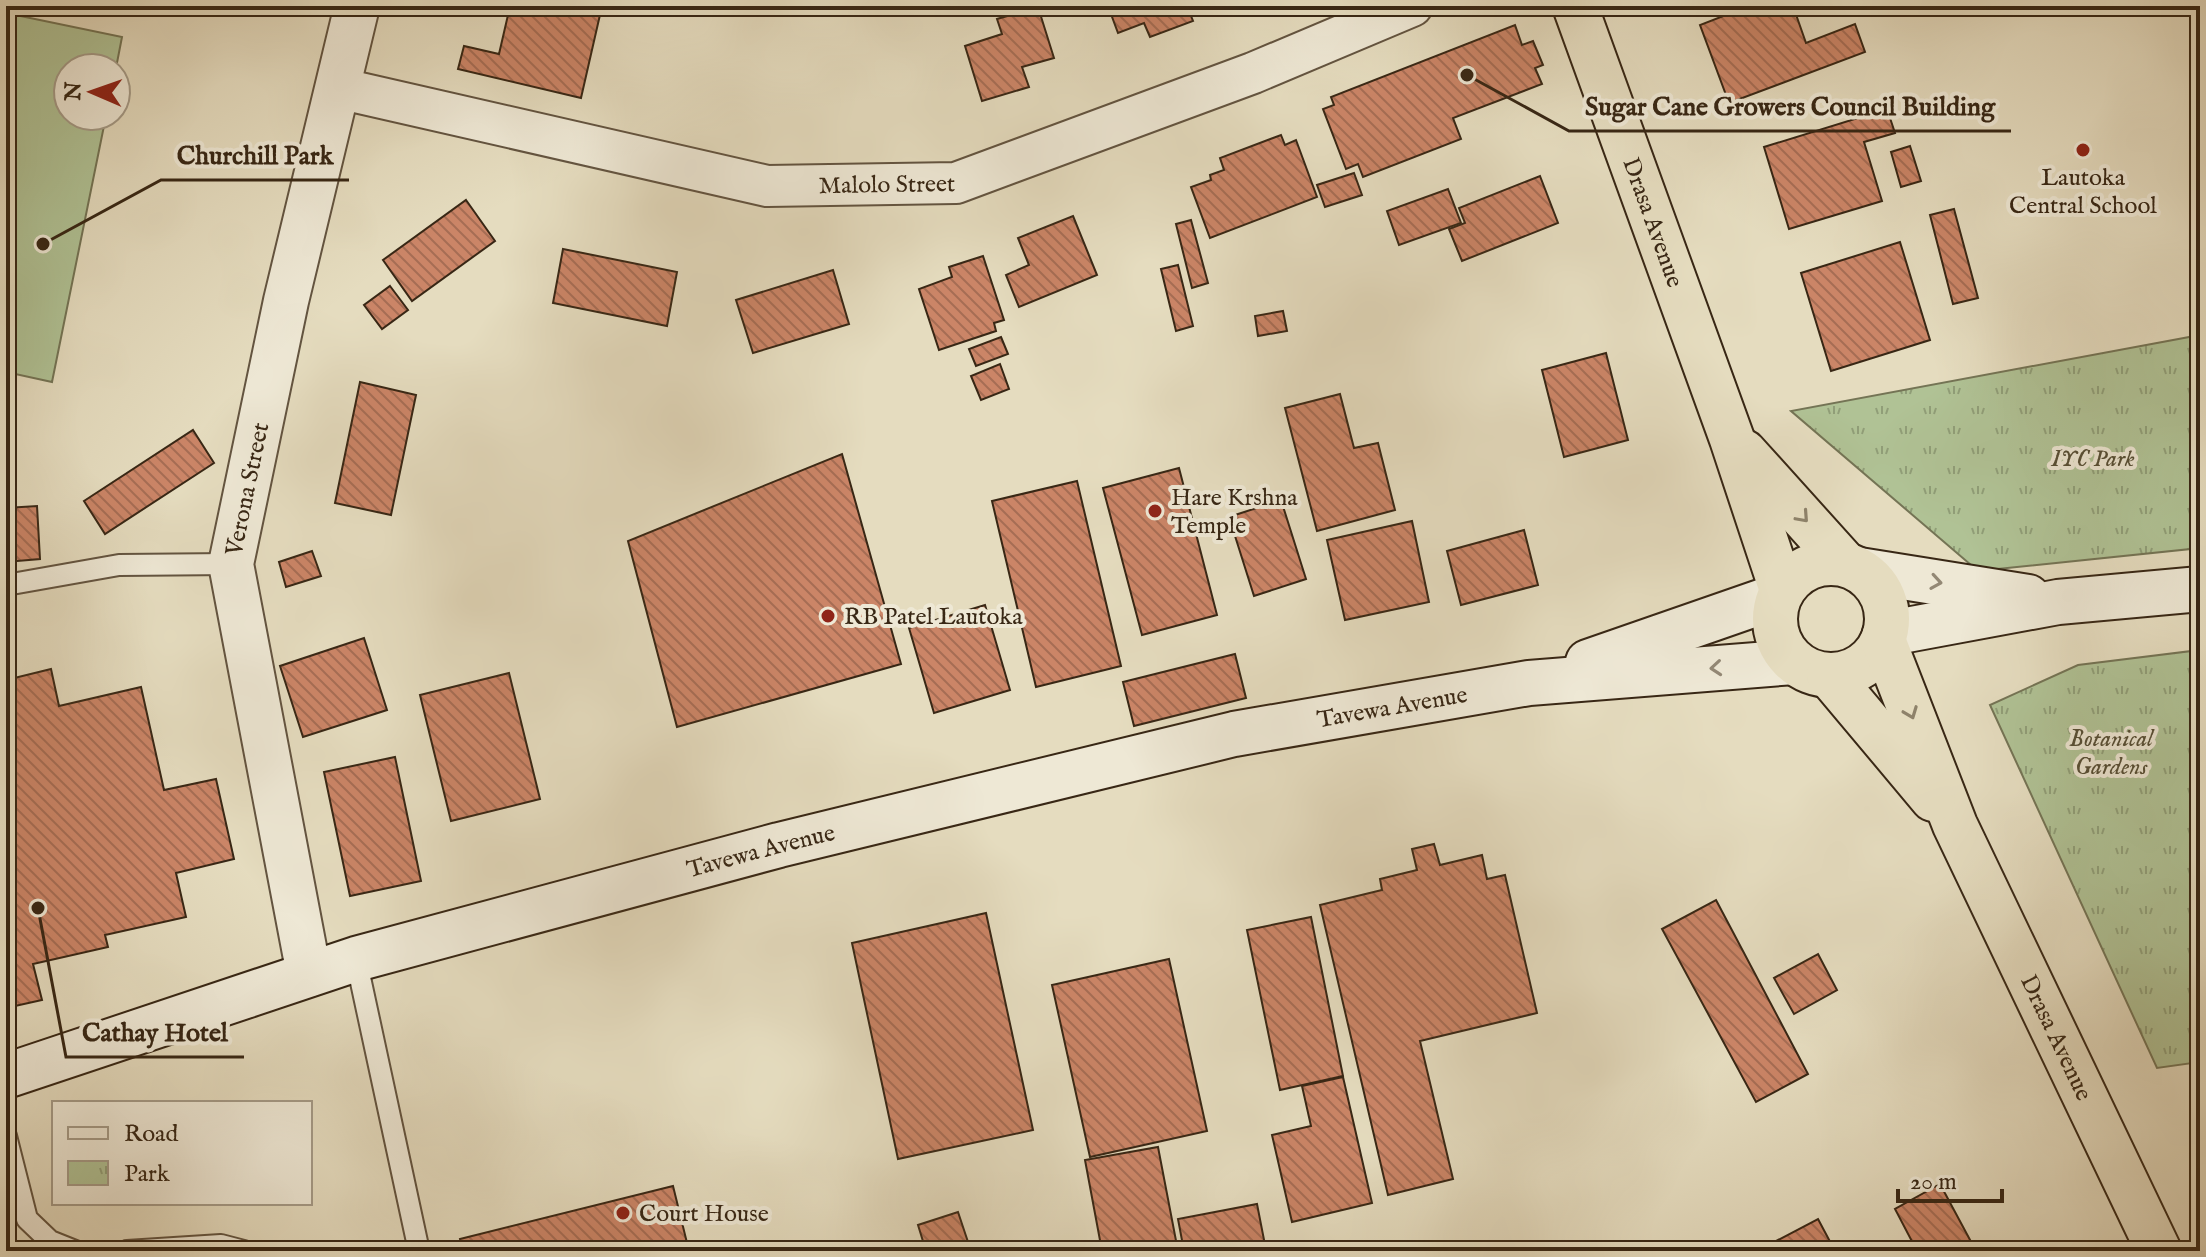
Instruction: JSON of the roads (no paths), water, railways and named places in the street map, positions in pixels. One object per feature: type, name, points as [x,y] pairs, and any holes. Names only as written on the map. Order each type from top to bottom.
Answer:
[{"type":"highway","name":"Drasa Avenue","points":[[1575,6],[1732,439],[1780,593]]},
{"type":"highway","name":"Drasa Avenue","points":[[1732,439],[1852,567]]},
{"type":"highway","points":[[1827,562],[1852,567],[1874,582],[1883,597],[1887,616],[1884,637],[1874,655],[1845,674],[1811,669],[1782,648],[1774,614],[1780,593],[1794,575],[1809,566],[1827,562]]},
{"type":"highway","name":"Drasa Avenue","points":[[1884,637],[1955,825],[2159,1251]]},
{"type":"highway","name":"Drasa Avenue","points":[[1811,669],[1955,825]]},
{"type":"main road","name":"Verona Street","points":[[309,974],[231,564],[286,301],[357,6]]},
{"type":"main road","points":[[1852,567],[2058,602]]},
{"type":"main road","points":[[1884,637],[2058,602],[2200,589]]},
{"type":"main road","name":"Tavewa Avenue","points":[[1529,683],[1780,593]]},
{"type":"main road","name":"Tavewa Avenue","points":[[6,1076],[356,959],[779,845],[1234,734],[1529,683],[1811,669]]},
{"type":"street","name":"Malolo Street","points":[[338,88],[767,186],[956,183],[1253,73],[1412,6]]},
{"type":"lane","points":[[6,585],[119,565],[231,564]]},
{"type":"lane","points":[[356,959],[419,1251]]},
{"type":"lane","points":[[6,1136],[27,1219],[50,1241],[75,1251]]},
{"type":"lane","points":[[127,1251],[221,1245],[244,1251]]},
{"type":"place","name":"Sugar Cane Growers Council Building","points":[[1467,75]]},
{"type":"place","name":"Lautoka Central School","points":[[2083,150]]},
{"type":"place","name":"Churchill Park","points":[[43,244]]},
{"type":"place","name":"Hare Krshna Temple","points":[[1155,511]]},
{"type":"place","name":"RB Patel Lautoka","points":[[828,616]]},
{"type":"place","name":"Cathay Hotel","points":[[38,908]]},
{"type":"place","name":"Court House","points":[[623,1213]]},
{"type":"park label","name":"IYC Park","points":[[2093,458]]},
{"type":"park label","name":"Botanical Gardens","points":[[2111,752]]}]
